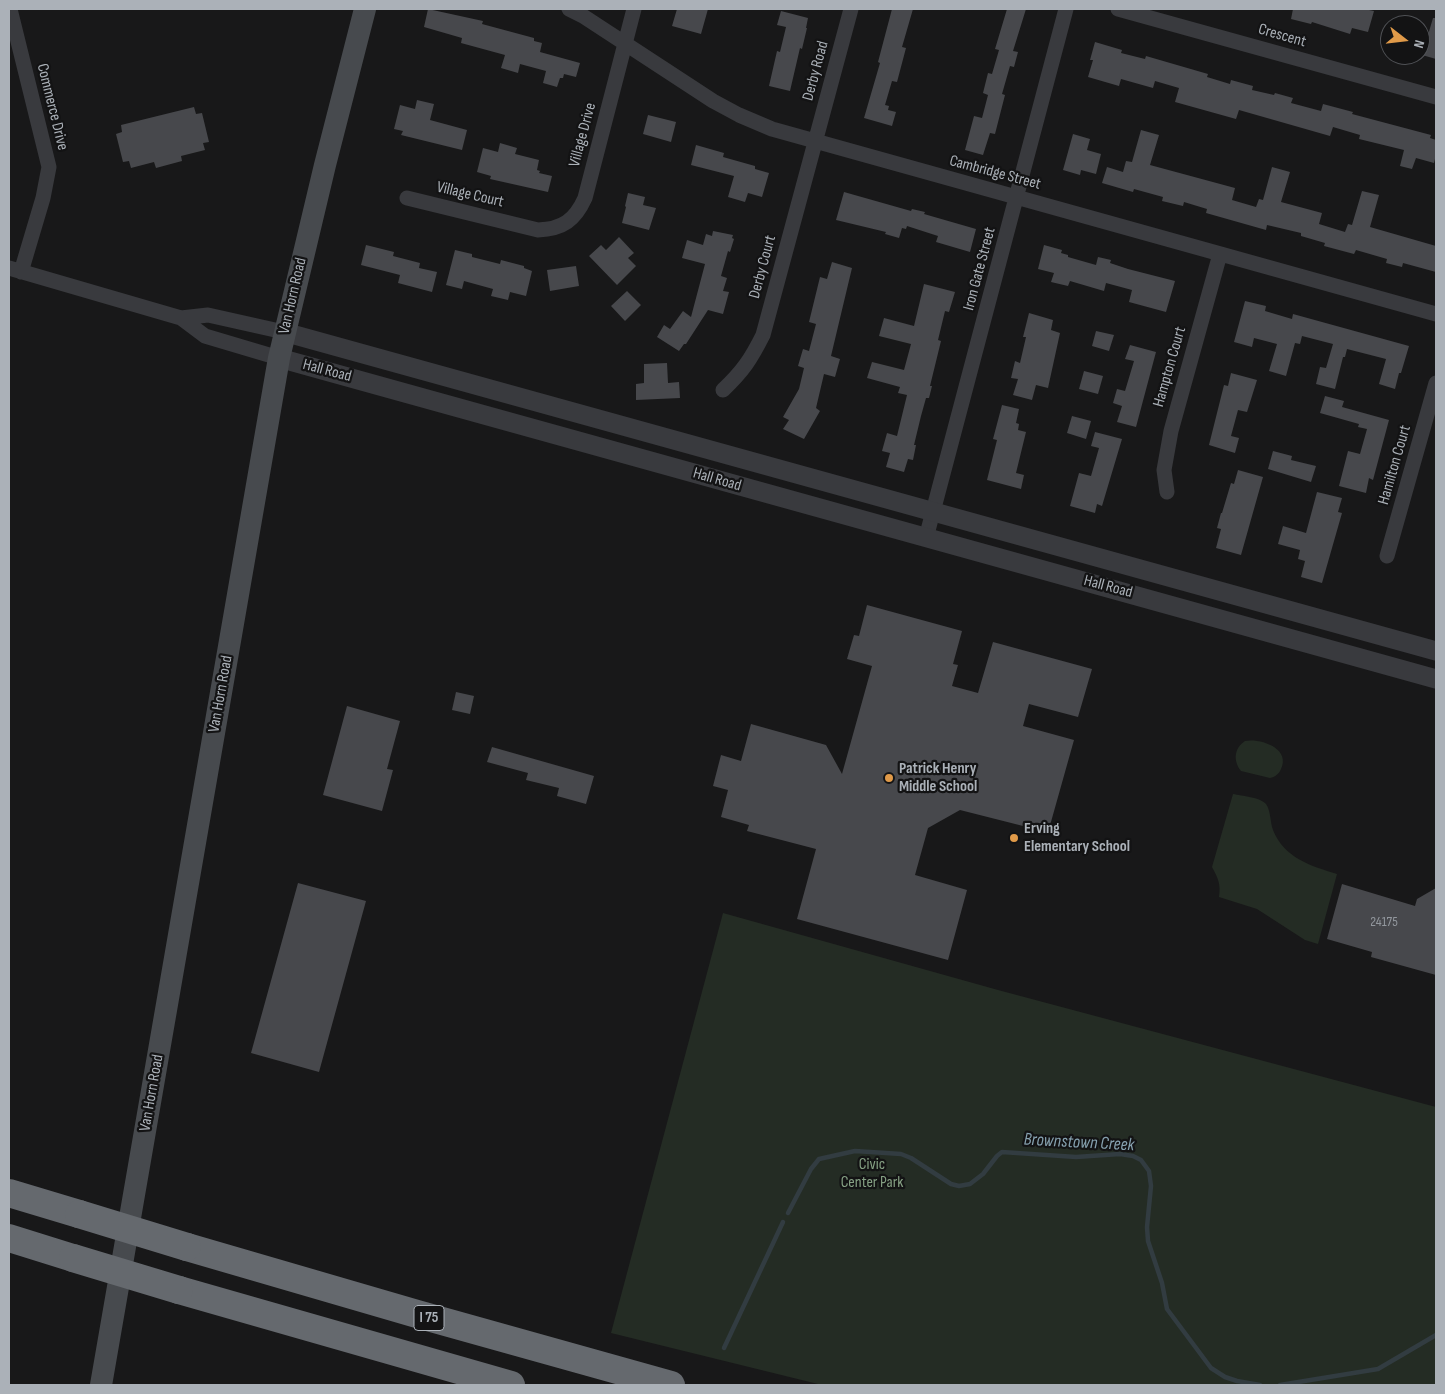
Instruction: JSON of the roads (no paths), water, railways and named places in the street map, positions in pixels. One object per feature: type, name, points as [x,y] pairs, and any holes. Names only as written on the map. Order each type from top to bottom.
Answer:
[{"type":"highway","name":"I 75","points":[[9,1193],[417,1314],[671,1385]]},
{"type":"highway","points":[[9,1238],[179,1290],[511,1385]]},
{"type":"main road","name":"Van Horn Road","points":[[101,1385],[279,358],[365,9]]},
{"type":"street","name":"Commerce Drive","points":[[10,9],[49,167],[44,198],[15,270]]},
{"type":"street","name":"Cambridge Street","points":[[569,9],[739,115],[772,130],[1436,314]]},
{"type":"street","name":"Village Drive","points":[[525,226],[538,230],[558,227],[566,223],[580,209],[634,9]]},
{"type":"street","name":"Derby Road","points":[[815,142],[850,9]]},
{"type":"street","name":"Iron Gate Street","points":[[926,538],[1066,9]]},
{"type":"street","name":"Crescent","points":[[1118,9],[1436,97]]},
{"type":"street","name":"Derby Court","points":[[723,390],[737,377],[751,359],[763,335],[815,142]]},
{"type":"street","name":"Village Court","points":[[407,198],[525,226]]},
{"type":"street","name":"Hampton Court","points":[[1167,492],[1164,470],[1170,431],[1220,254]]},
{"type":"street","name":"Hall Road","points":[[15,270],[181,318],[205,336],[279,358],[1436,679]]},
{"type":"street","name":"Hall Road","points":[[181,318],[208,315],[284,332],[1436,651]]},
{"type":"street","name":"Hamilton Court","points":[[1387,556],[1436,383]]},
{"type":"street","points":[[800,503],[807,477]]},
{"type":"street","points":[[1259,630],[1266,604]]},
{"type":"waterway","name":"Brownstown Creek","points":[[788,1213],[811,1169],[819,1159],[855,1151],[901,1154],[911,1158],[951,1184],[959,1186],[970,1184],[983,1174],[1002,1152],[1076,1157],[1120,1154],[1133,1156],[1141,1160],[1149,1171],[1151,1186],[1147,1227],[1148,1241],[1162,1283],[1167,1309],[1211,1368],[1225,1377],[1260,1385]]},
{"type":"waterway","name":"Brownstown Creek","points":[[724,1348],[783,1222]]},
{"type":"waterway","name":"Brownstown Creek","points":[[1280,1385],[1378,1369],[1436,1335]]},
{"type":"place","name":"Patrick Henry Middle School","points":[[889,778]]},
{"type":"place","name":"Erving Elementary School","points":[[1014,838]]},
{"type":"park label","name":"Civic Center Park","points":[[872,1174]]}]
